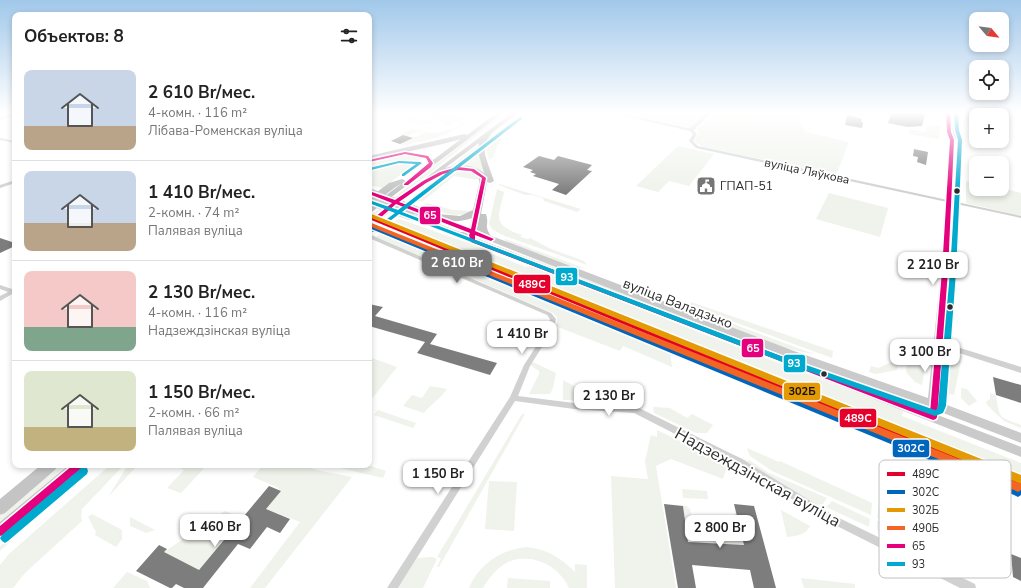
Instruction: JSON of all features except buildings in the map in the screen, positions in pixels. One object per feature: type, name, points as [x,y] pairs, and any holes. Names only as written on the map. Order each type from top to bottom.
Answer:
[{"type":"main road","points":[[372,158],[388,153],[453,139]]},
{"type":"main road","points":[[372,210],[465,139]]},
{"type":"main road","points":[[372,224],[478,139]]},
{"type":"main road","points":[[473,237],[480,226],[490,181],[481,151],[483,139]]},
{"type":"main road","points":[[933,417],[952,140]]},
{"type":"main road","points":[[372,158],[392,155],[415,154],[427,157],[430,162],[426,168],[392,185],[372,200]]},
{"type":"main road","points":[[427,179],[444,171],[457,168],[470,169],[480,173],[484,178],[473,237]]},
{"type":"main road","points":[[372,193],[427,214],[473,237]]},
{"type":"main road","points":[[372,203],[458,235],[473,237]]},
{"type":"main road","points":[[427,214],[460,219],[471,216],[478,211]]},
{"type":"main road","points":[[480,226],[482,232],[489,239]]},
{"type":"main road","name":"вуліца Валадзько","points":[[473,237],[489,239],[790,354],[934,404],[1021,438]]},
{"type":"main road","name":"вуліца Валадзько","points":[[473,237],[1021,452]]},
{"type":"main road","points":[[0,508],[47,468]]},
{"type":"main road","points":[[1,531],[75,468]]},
{"type":"street","name":"вуліца Ляўкова","points":[[692,139],[691,141],[697,147],[1021,217]]},
{"type":"street","points":[[0,187],[12,181]]},
{"type":"street","points":[[372,237],[549,314],[553,319],[553,324],[527,365],[513,398],[392,588]]},
{"type":"street","points":[[0,286],[12,290]]},
{"type":"street","points":[[0,299],[12,292]]},
{"type":"street","points":[[939,344],[1021,370]]},
{"type":"street","name":"Надзеждзінская вуліца","points":[[513,398],[561,404],[636,410],[734,459],[834,520],[879,542]]},
{"type":"street","name":"Надзеждзінская вуліца","points":[[951,578],[971,588]]},
{"type":"shaded area","points":[[409,139],[428,139],[403,145],[399,144]]},
{"type":"shaded area","points":[[468,139],[472,139],[372,219],[372,215]]},
{"type":"shaded area","points":[[491,139],[502,139],[497,146],[493,158],[489,160],[487,152],[489,141]]},
{"type":"shaded area","points":[[695,139],[838,139],[849,142],[837,173],[833,172],[832,174],[704,147],[694,141]]},
{"type":"shaded area","points":[[479,145],[478,150],[458,166],[450,167]]},
{"type":"shaded area","points":[[678,146],[714,154],[689,186],[669,181],[658,192],[636,186]]},
{"type":"shaded area","points":[[479,152],[484,171],[461,166]]},
{"type":"shaded area","points":[[404,154],[424,157],[383,188],[372,186],[372,161],[389,156]]},
{"type":"shaded area","points":[[457,169],[474,171],[479,177],[479,180],[454,176],[423,201],[418,201]]},
{"type":"shaded area","points":[[452,170],[418,198],[412,197],[442,174]]},
{"type":"shaded area","points":[[966,181],[969,182],[969,196],[1009,196],[1009,190],[1021,193],[1021,216],[966,203]]},
{"type":"shaded area","points":[[499,184],[581,209],[577,212],[544,201],[543,198],[525,195]]},
{"type":"shaded area","points":[[497,189],[504,192],[499,214],[502,224],[506,228],[522,235],[520,237],[530,238],[551,249],[584,261],[587,265],[502,235],[492,229],[489,224]]},
{"type":"shaded area","points":[[829,193],[888,208],[880,237],[816,219]]},
{"type":"shaded area","points":[[427,203],[453,210],[472,211],[465,214],[453,215],[436,210],[424,204]]},
{"type":"shaded area","points":[[399,219],[486,249],[485,251],[526,267],[528,265],[545,270],[665,319],[903,411],[902,416],[1021,463],[1021,477],[1011,473],[1011,460],[979,460],[393,222]]},
{"type":"shaded area","points":[[388,227],[669,342],[672,367],[623,346],[620,351],[555,326],[557,323],[557,317],[553,313],[376,237]]},
{"type":"shaded area","points":[[505,239],[584,268],[577,268],[505,241]]},
{"type":"shaded area","points":[[498,245],[741,339],[907,400],[904,401],[644,304]]},
{"type":"shaded area","points":[[691,302],[833,351],[832,358],[691,306]]},
{"type":"shaded area","points":[[691,308],[812,354],[785,348],[691,312]]},
{"type":"shaded area","points":[[952,351],[962,356],[954,395],[948,394],[950,353]]},
{"type":"shaded area","points":[[372,358],[397,367],[372,399]]},
{"type":"shaded area","points":[[908,359],[915,360],[925,368],[922,385],[915,382],[906,372]]},
{"type":"shaded area","points":[[894,361],[898,362],[897,370],[876,374],[869,372],[871,366],[878,368]]},
{"type":"shaded area","points":[[533,362],[556,373],[553,388],[550,394],[529,394],[539,374],[539,371],[530,365]]},
{"type":"shaded area","points":[[563,380],[602,401],[563,400]]},
{"type":"shaded area","points":[[430,386],[447,389],[424,413],[403,406],[412,395],[422,398]]},
{"type":"shaded area","points":[[961,388],[967,389],[977,401],[969,406],[961,398]]},
{"type":"shaded area","points":[[990,393],[996,395],[998,409],[1001,416],[1021,425],[1021,428],[1004,421],[987,405],[986,402],[990,399]]},
{"type":"shaded area","points":[[653,407],[670,408],[687,418],[692,414],[713,425],[707,433],[696,433],[654,413]]},
{"type":"shaded area","points":[[378,410],[416,423],[413,428],[374,415]]},
{"type":"shaded area","points":[[522,414],[525,414],[439,567],[437,567],[441,558],[437,557]]},
{"type":"shaded area","points":[[657,430],[750,475],[727,466],[723,479],[671,459],[656,466],[676,588],[615,588],[611,476],[648,479],[645,461],[651,435],[657,437]]},
{"type":"shaded area","points":[[747,448],[779,462],[780,461],[872,503],[871,515],[772,471],[750,456]]},
{"type":"shaded area","points":[[735,455],[748,461],[749,460],[769,473],[827,498],[822,505],[818,505],[739,460]]},
{"type":"shaded area","points":[[372,466],[386,471],[383,478],[340,468],[372,468]]},
{"type":"shaded area","points":[[57,468],[65,468],[0,523],[0,516]]},
{"type":"shaded area","points":[[107,468],[121,468],[82,509],[82,521],[25,573],[13,588],[0,588],[0,565],[9,554]]},
{"type":"shaded area","points":[[126,468],[135,468],[108,497]]},
{"type":"shaded area","points":[[179,468],[204,468],[181,493],[167,488],[184,470]]},
{"type":"shaded area","points":[[260,468],[310,468],[352,477],[265,588],[250,588],[300,522],[266,509],[281,491],[277,487],[253,477]]},
{"type":"shaded area","points":[[489,481],[517,482],[514,531],[485,529]]},
{"type":"shaded area","points":[[682,489],[707,491],[708,499],[683,498]]},
{"type":"shaded area","points":[[64,490],[65,492],[58,499],[0,551],[0,546],[5,541]]},
{"type":"shaded area","points":[[832,501],[870,519],[869,527],[826,507]]},
{"type":"shaded area","points":[[683,506],[687,506],[690,509],[696,534],[687,534]]},
{"type":"shaded area","points":[[879,507],[879,518],[877,518]]},
{"type":"shaded area","points":[[781,510],[810,526],[806,531],[800,534],[787,537]]},
{"type":"shaded area","points":[[225,511],[242,518],[194,576],[190,566],[164,552]]},
{"type":"shaded area","points":[[736,511],[744,545],[723,544]]},
{"type":"shaded area","points":[[92,514],[122,530],[122,539],[116,547],[95,535],[96,532],[88,517]]},
{"type":"shaded area","points":[[130,517],[155,530],[146,533],[130,526]]},
{"type":"shaded area","points":[[877,521],[879,521],[879,532],[877,529]]},
{"type":"shaded area","points":[[526,547],[541,550],[553,555],[575,572],[575,564],[587,565],[587,588],[569,588],[558,573],[551,567],[542,562],[524,559],[515,560],[502,565],[493,574],[483,588],[469,588],[473,579],[485,565],[508,551]]},
{"type":"shaded area","points":[[432,557],[437,559],[423,588],[398,588],[417,558]]},
{"type":"shaded area","points":[[127,572],[147,581],[150,588],[113,588]]},
{"type":"shaded area","points":[[508,578],[550,581],[550,588],[507,588]]},
{"type":"shaded area","points":[[801,578],[855,584],[855,588],[804,588]]},
{"type":"transit line","name":"93","points":[[374,231],[493,139]]},
{"type":"transit line","name":"65","points":[[372,222],[407,193],[441,173],[458,168],[472,170],[484,178],[472,235],[473,241],[933,417],[945,271],[952,139]]},
{"type":"transit line","name":"93","points":[[372,202],[787,361],[935,413],[940,411],[942,406],[953,272],[960,139]]},
{"type":"transit line","name":"65","points":[[372,160],[405,153],[427,157],[431,163],[429,166],[406,184]]},
{"type":"transit line","name":"93","points":[[372,169],[399,162],[420,163],[404,175]]},
{"type":"transit line","name":"65","points":[[372,193],[491,239]]},
{"type":"transit line","name":"302Б","points":[[372,216],[972,460]]},
{"type":"transit line","name":"489С","points":[[372,218],[960,460]]},
{"type":"transit line","name":"490Б","points":[[372,225],[951,460]]},
{"type":"transit line","name":"302С","points":[[372,227],[940,460]]},
{"type":"transit line","name":"65","points":[[0,532],[75,468]]},
{"type":"transit line","name":"93","points":[[5,538],[84,471]]},
{"type":"transit line","name":"302Б","points":[[1011,476],[1021,480]]},
{"type":"transit line","name":"489С","points":[[1011,481],[1021,485]]},
{"type":"transit line","name":"490Б","points":[[1011,484],[1018,487]]},
{"type":"transit line","name":"302С","points":[[1011,489],[1018,492]]},
{"type":"place","name":"ГПАП-51","points":[[706,186]]}]
